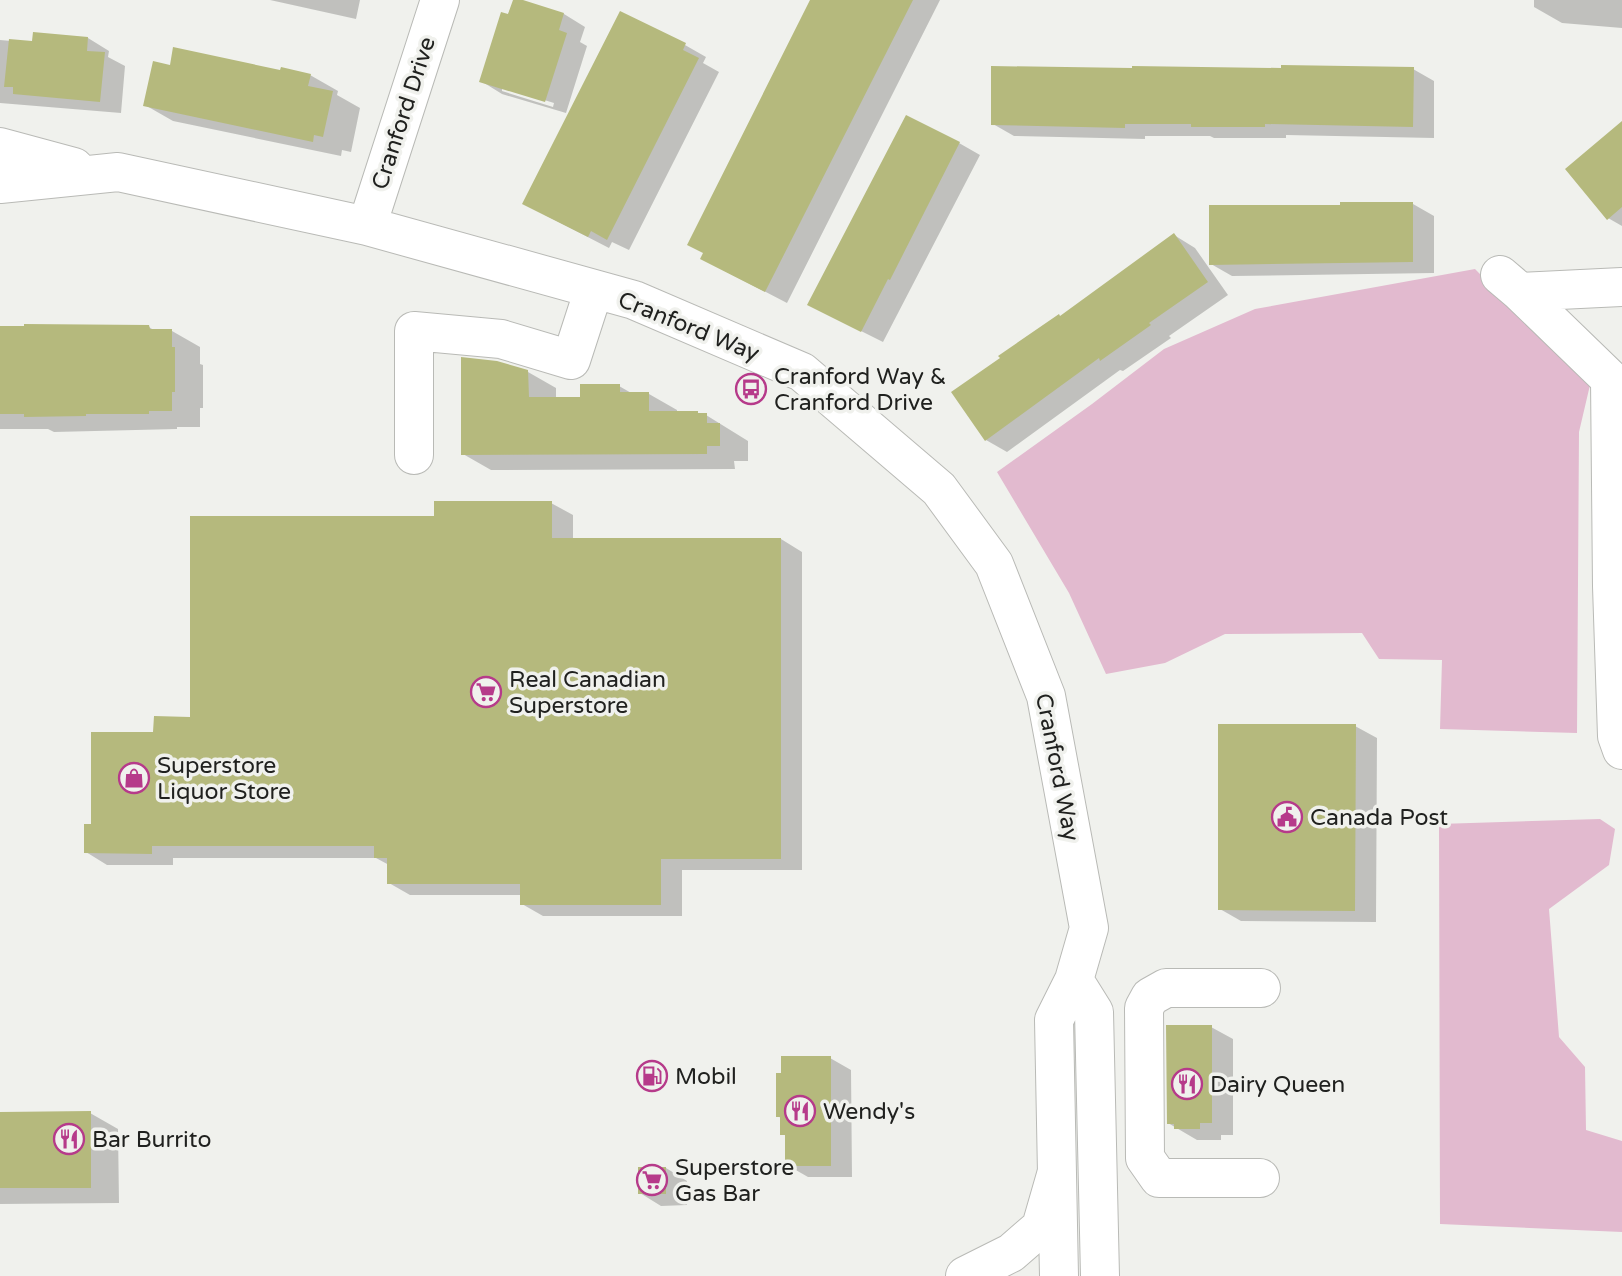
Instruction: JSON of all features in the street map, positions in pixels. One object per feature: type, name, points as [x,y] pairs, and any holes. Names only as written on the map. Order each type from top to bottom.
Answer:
[{"type":"street","name":"Cranford Drive","points":[[367,226],[440,0]]},
{"type":"street","name":"Cranford Way","points":[[0,147],[93,173]]},
{"type":"street","name":"Cranford Way","points":[[0,184],[118,172],[367,226],[634,300],[802,372],[939,489],[994,564],[1046,696],[1089,928],[1074,980],[1054,1020],[1059,1276]]},
{"type":"street","points":[[1622,287],[1510,283],[1616,378],[1612,586],[1617,736],[1622,750]]},
{"type":"street","points":[[414,456],[414,331],[501,338],[571,360],[594,289]]},
{"type":"street","points":[[1074,980],[1094,1012],[1100,1276]]},
{"type":"street","points":[[1260,1178],[1159,1178],[1145,1158],[1144,1008],[1150,996],[1166,988],[1261,988]]},
{"type":"street","points":[[965,1276],[1011,1253],[1041,1227],[1056,1175]]},
{"type":"shaded area","points":[[1475,269],[1590,385],[1579,432],[1577,733],[1440,729],[1442,660],[1379,659],[1362,633],[1225,634],[1165,663],[1106,674],[1069,593],[997,472],[1164,349],[1255,309]]},
{"type":"shaded area","points":[[1600,819],[1615,829],[1609,865],[1549,909],[1559,1037],[1585,1067],[1586,1130],[1622,1141],[1622,1232],[1440,1224],[1439,824]]},
{"type":"building","points":[[513,0],[523,0],[564,13],[559,30],[567,33],[545,102],[479,82],[501,12],[508,14]]},
{"type":"building","points":[[810,0],[913,0],[765,292],[700,259],[703,253],[687,245]]},
{"type":"building","points":[[620,11],[686,43],[683,50],[699,58],[607,240],[591,231],[588,237],[522,204]]},
{"type":"building","points":[[33,32],[88,37],[87,51],[105,52],[100,102],[13,94],[13,87],[4,87],[9,39],[32,41]]},
{"type":"building","points":[[173,47],[311,74],[308,86],[333,91],[323,137],[314,135],[313,142],[143,106],[153,61],[170,65]]},
{"type":"building","points":[[1281,65],[1414,67],[1413,127],[1265,124],[1265,127],[1191,127],[1191,124],[1125,124],[1125,128],[991,125],[991,66],[1281,68]]},
{"type":"building","points":[[906,115],[960,142],[861,332],[807,305]]},
{"type":"building","points":[[1622,121],[1622,207],[1607,220],[1565,169]]},
{"type":"building","points":[[1340,202],[1413,202],[1413,262],[1209,265],[1209,205],[1340,205]]},
{"type":"building","points":[[1174,233],[1208,282],[985,441],[951,392]]},
{"type":"building","points":[[149,325],[150,329],[172,329],[172,347],[175,347],[175,392],[172,392],[172,411],[86,416],[24,417],[24,414],[0,414],[0,326]]},
{"type":"building","points":[[461,357],[497,361],[528,370],[529,397],[580,397],[580,384],[620,384],[620,392],[649,392],[649,411],[707,413],[707,423],[720,423],[720,446],[707,446],[707,454],[461,455]]},
{"type":"building","name":"Real Canadian Superstore","points":[[434,501],[552,501],[552,538],[781,538],[781,859],[661,859],[661,905],[520,905],[520,884],[387,884],[387,858],[374,858],[374,846],[152,846],[152,854],[84,853],[84,824],[91,824],[91,732],[153,732],[154,716],[190,717],[190,516],[434,516]]},
{"type":"building","name":"Canada Post","points":[[1218,724],[1356,724],[1355,911],[1218,910]]},
{"type":"building","name":"Dairy Queen","points":[[1166,1025],[1212,1025],[1212,1123],[1200,1123],[1200,1129],[1174,1129],[1174,1124],[1167,1124]]},
{"type":"building","name":"Wendy's","points":[[781,1056],[831,1056],[831,1166],[785,1166],[785,1135],[780,1135],[780,1117],[776,1117],[776,1073],[781,1073]]},
{"type":"building","points":[[91,1111],[91,1188],[0,1188],[0,1112]]},
{"type":"building","name":"Superstore Gas Bar","points":[[638,1167],[666,1167],[666,1194],[638,1194]]},
{"type":"place","name":"Cranford Way & Cranford Drive","points":[[751,389]]},
{"type":"place","name":"Real Canadian Superstore","points":[[486,692]]},
{"type":"place","name":"Superstore Liquor Store","points":[[134,778]]},
{"type":"place","name":"Canada Post","points":[[1287,817]]},
{"type":"place","name":"Mobil","points":[[652,1076]]},
{"type":"place","name":"Dairy Queen","points":[[1187,1084]]},
{"type":"place","name":"Wendy's","points":[[800,1111]]},
{"type":"place","name":"Bar Burrito","points":[[69,1139]]},
{"type":"place","name":"Superstore Gas Bar","points":[[652,1180]]}]
